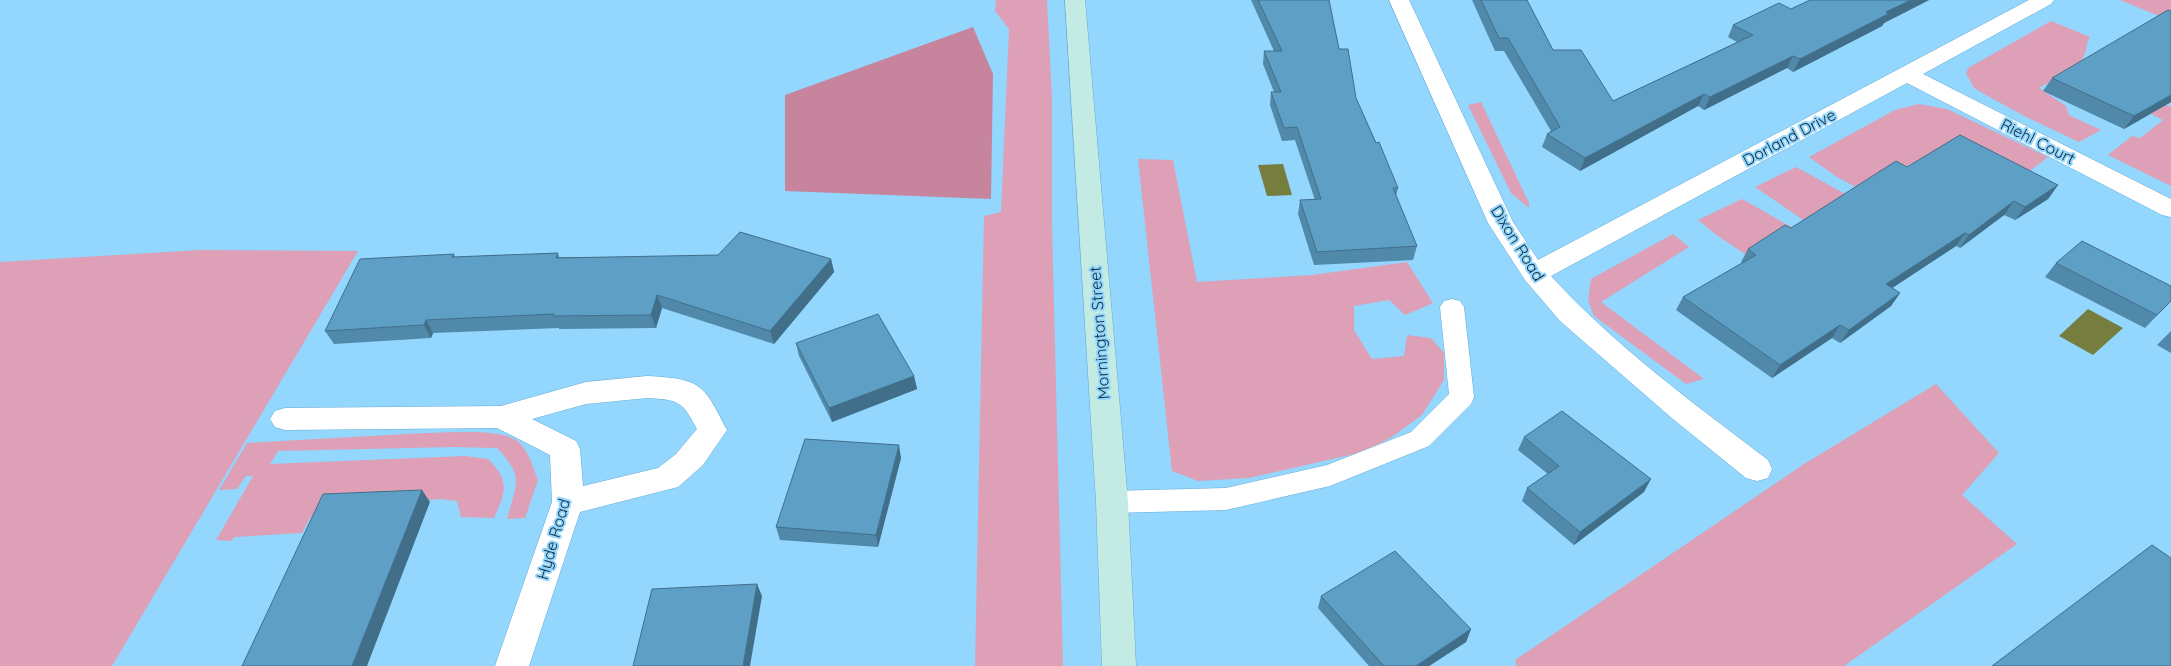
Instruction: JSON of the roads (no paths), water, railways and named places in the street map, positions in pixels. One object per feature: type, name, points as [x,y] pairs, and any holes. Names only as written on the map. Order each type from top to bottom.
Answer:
[{"type":"main road","name":"Mornington Street","points":[[1075,0],[1112,502],[1119,666]]},
{"type":"street","name":"Dixon Road","points":[[1399,0],[1501,223],[1534,274],[1570,314],[1683,411],[1757,469]]},
{"type":"street","name":"Dorland Drive","points":[[1534,274],[2044,0]]},
{"type":"street","name":"Riehl Court","points":[[1906,74],[2171,209]]},
{"type":"street","points":[[285,420],[501,416],[586,393],[647,387],[681,389],[699,404],[712,430],[698,452],[679,470],[667,478],[568,502]]},
{"type":"street","name":"Hyde Road","points":[[501,416],[565,449],[568,502],[512,666]]},
{"type":"lane","points":[[1112,502],[1226,499],[1330,475],[1420,439],[1462,397],[1452,307]]}]
